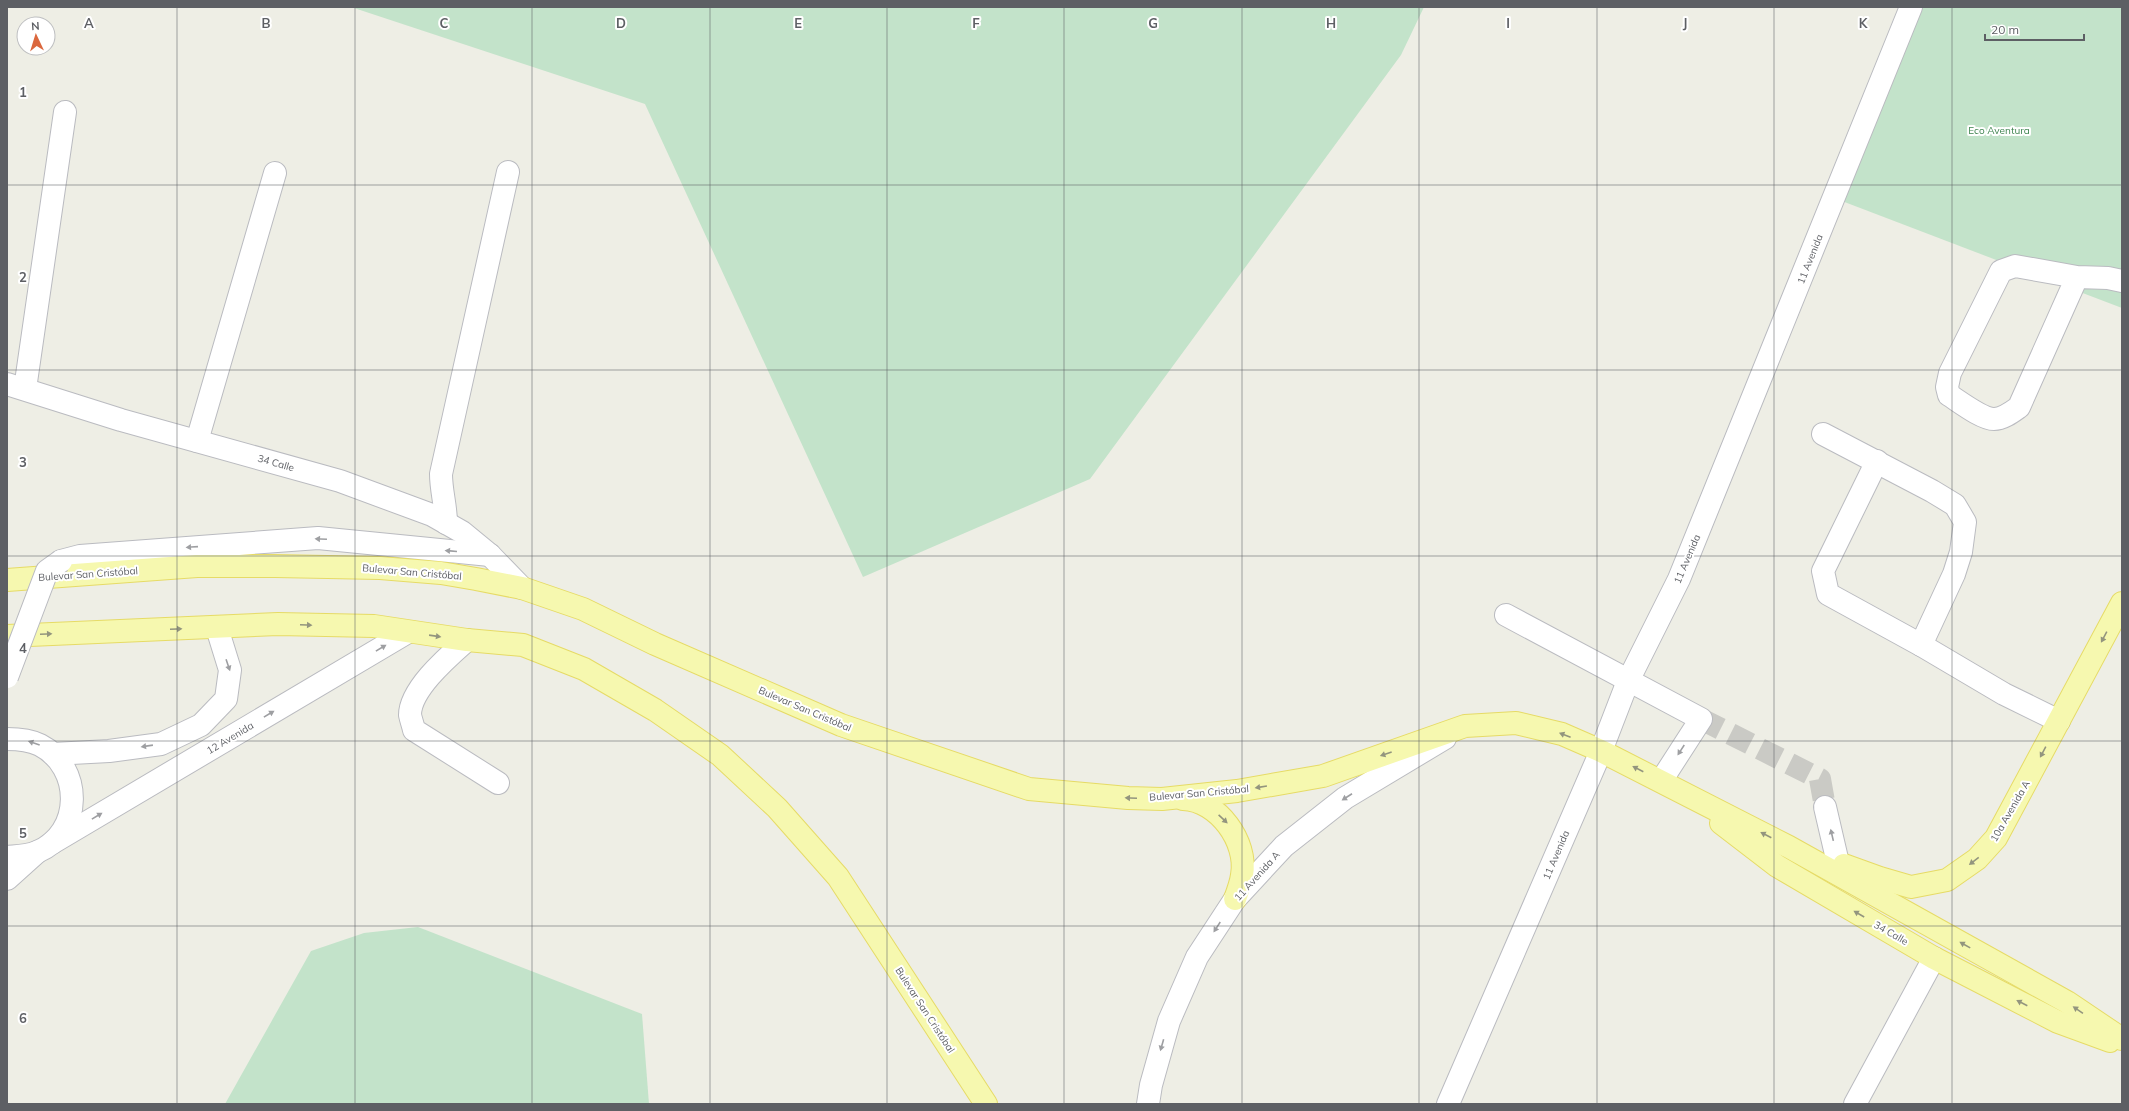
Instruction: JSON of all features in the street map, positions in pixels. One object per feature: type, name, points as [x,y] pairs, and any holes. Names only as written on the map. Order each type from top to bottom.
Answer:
[{"type":"main road","name":"Bulevar San Cristóbal","points":[[7,580],[197,566],[276,566],[380,568],[433,572],[522,588],[583,609],[655,644],[841,725],[1029,789],[1128,798],[1162,799],[1237,791],[1323,776],[1465,726],[1516,723],[1562,734],[1601,751]]},
{"type":"main road","name":"10a Avenida A","points":[[1789,847],[1911,887],[1947,880],[1977,860],[1996,838],[2122,603]]},
{"type":"main road","name":"Bulevar San Cristóbal","points":[[7,636],[216,628],[278,624],[374,626],[467,640],[523,645],[584,669],[655,710],[720,755],[777,808],[838,878],[986,1104]]},
{"type":"main road","name":"34 Calle","points":[[1601,751],[1789,847],[2067,1002],[2122,1039]]},
{"type":"main road","name":"34 Calle","points":[[1669,786],[1777,866],[1934,958],[2058,1022],[2122,1046]]},
{"type":"main road","points":[[1162,799],[1188,799],[1211,808],[1230,826],[1241,849],[1243,874],[1235,899]]},
{"type":"street","name":"11 Avenida","points":[[1448,1104],[1601,751],[1628,681],[1679,579],[1911,7]]},
{"type":"street","points":[[16,387],[65,112]]},
{"type":"street","points":[[446,524],[446,508],[441,488],[441,474],[508,172]]},
{"type":"street","points":[[196,441],[275,173]]},
{"type":"street","points":[[2077,277],[2019,407],[2008,415],[1994,419],[1982,415],[1949,395],[1947,387],[1950,372],[2001,270],[2015,266],[2077,277],[2108,278],[2122,281]]},
{"type":"street","name":"34 Calle","points":[[16,387],[121,420],[340,481],[432,515],[462,532],[490,554],[522,588]]},
{"type":"street","points":[[1823,434],[1932,490],[1955,505],[1965,522],[1961,552],[1954,574],[1921,645]]},
{"type":"street","points":[[1877,461],[1823,571],[1828,594],[1921,645],[2004,694],[2059,721]]},
{"type":"street","points":[[7,677],[48,571],[61,561],[80,556],[318,538],[490,554]]},
{"type":"street","points":[[1506,615],[1701,719],[1669,786]]},
{"type":"street","points":[[53,754],[109,751],[161,744],[201,726],[226,699],[230,670],[216,628]]},
{"type":"street","name":"12 Avenida","points":[[7,879],[44,848],[408,632]]},
{"type":"street","points":[[467,640],[431,672],[414,700],[410,714],[414,730],[498,784]]},
{"type":"street","name":"11 Avenida A","points":[[1148,1104],[1151,1085],[1169,1021],[1198,957],[1235,899],[1284,846],[1345,798],[1465,726]]},
{"type":"street","points":[[7,739],[23,740],[39,744],[53,754],[64,767],[71,782],[73,799],[70,816],[63,831],[44,848],[21,856],[7,856]]},
{"type":"street","points":[[1825,807],[1838,863]]},
{"type":"street","points":[[1855,1104],[1934,958]]},
{"type":"green space","points":[[351,7],[1424,7],[1401,55],[1090,479],[863,577],[645,104]]},
{"type":"green space","name":"Eco Aventura","points":[[1917,7],[2122,7],[2122,308],[1834,198]]},
{"type":"green space","points":[[418,927],[642,1014],[649,1104],[225,1104],[311,951],[364,933]]},
{"type":"tunnel","points":[[1701,719],[1820,779],[1825,807]]}]
